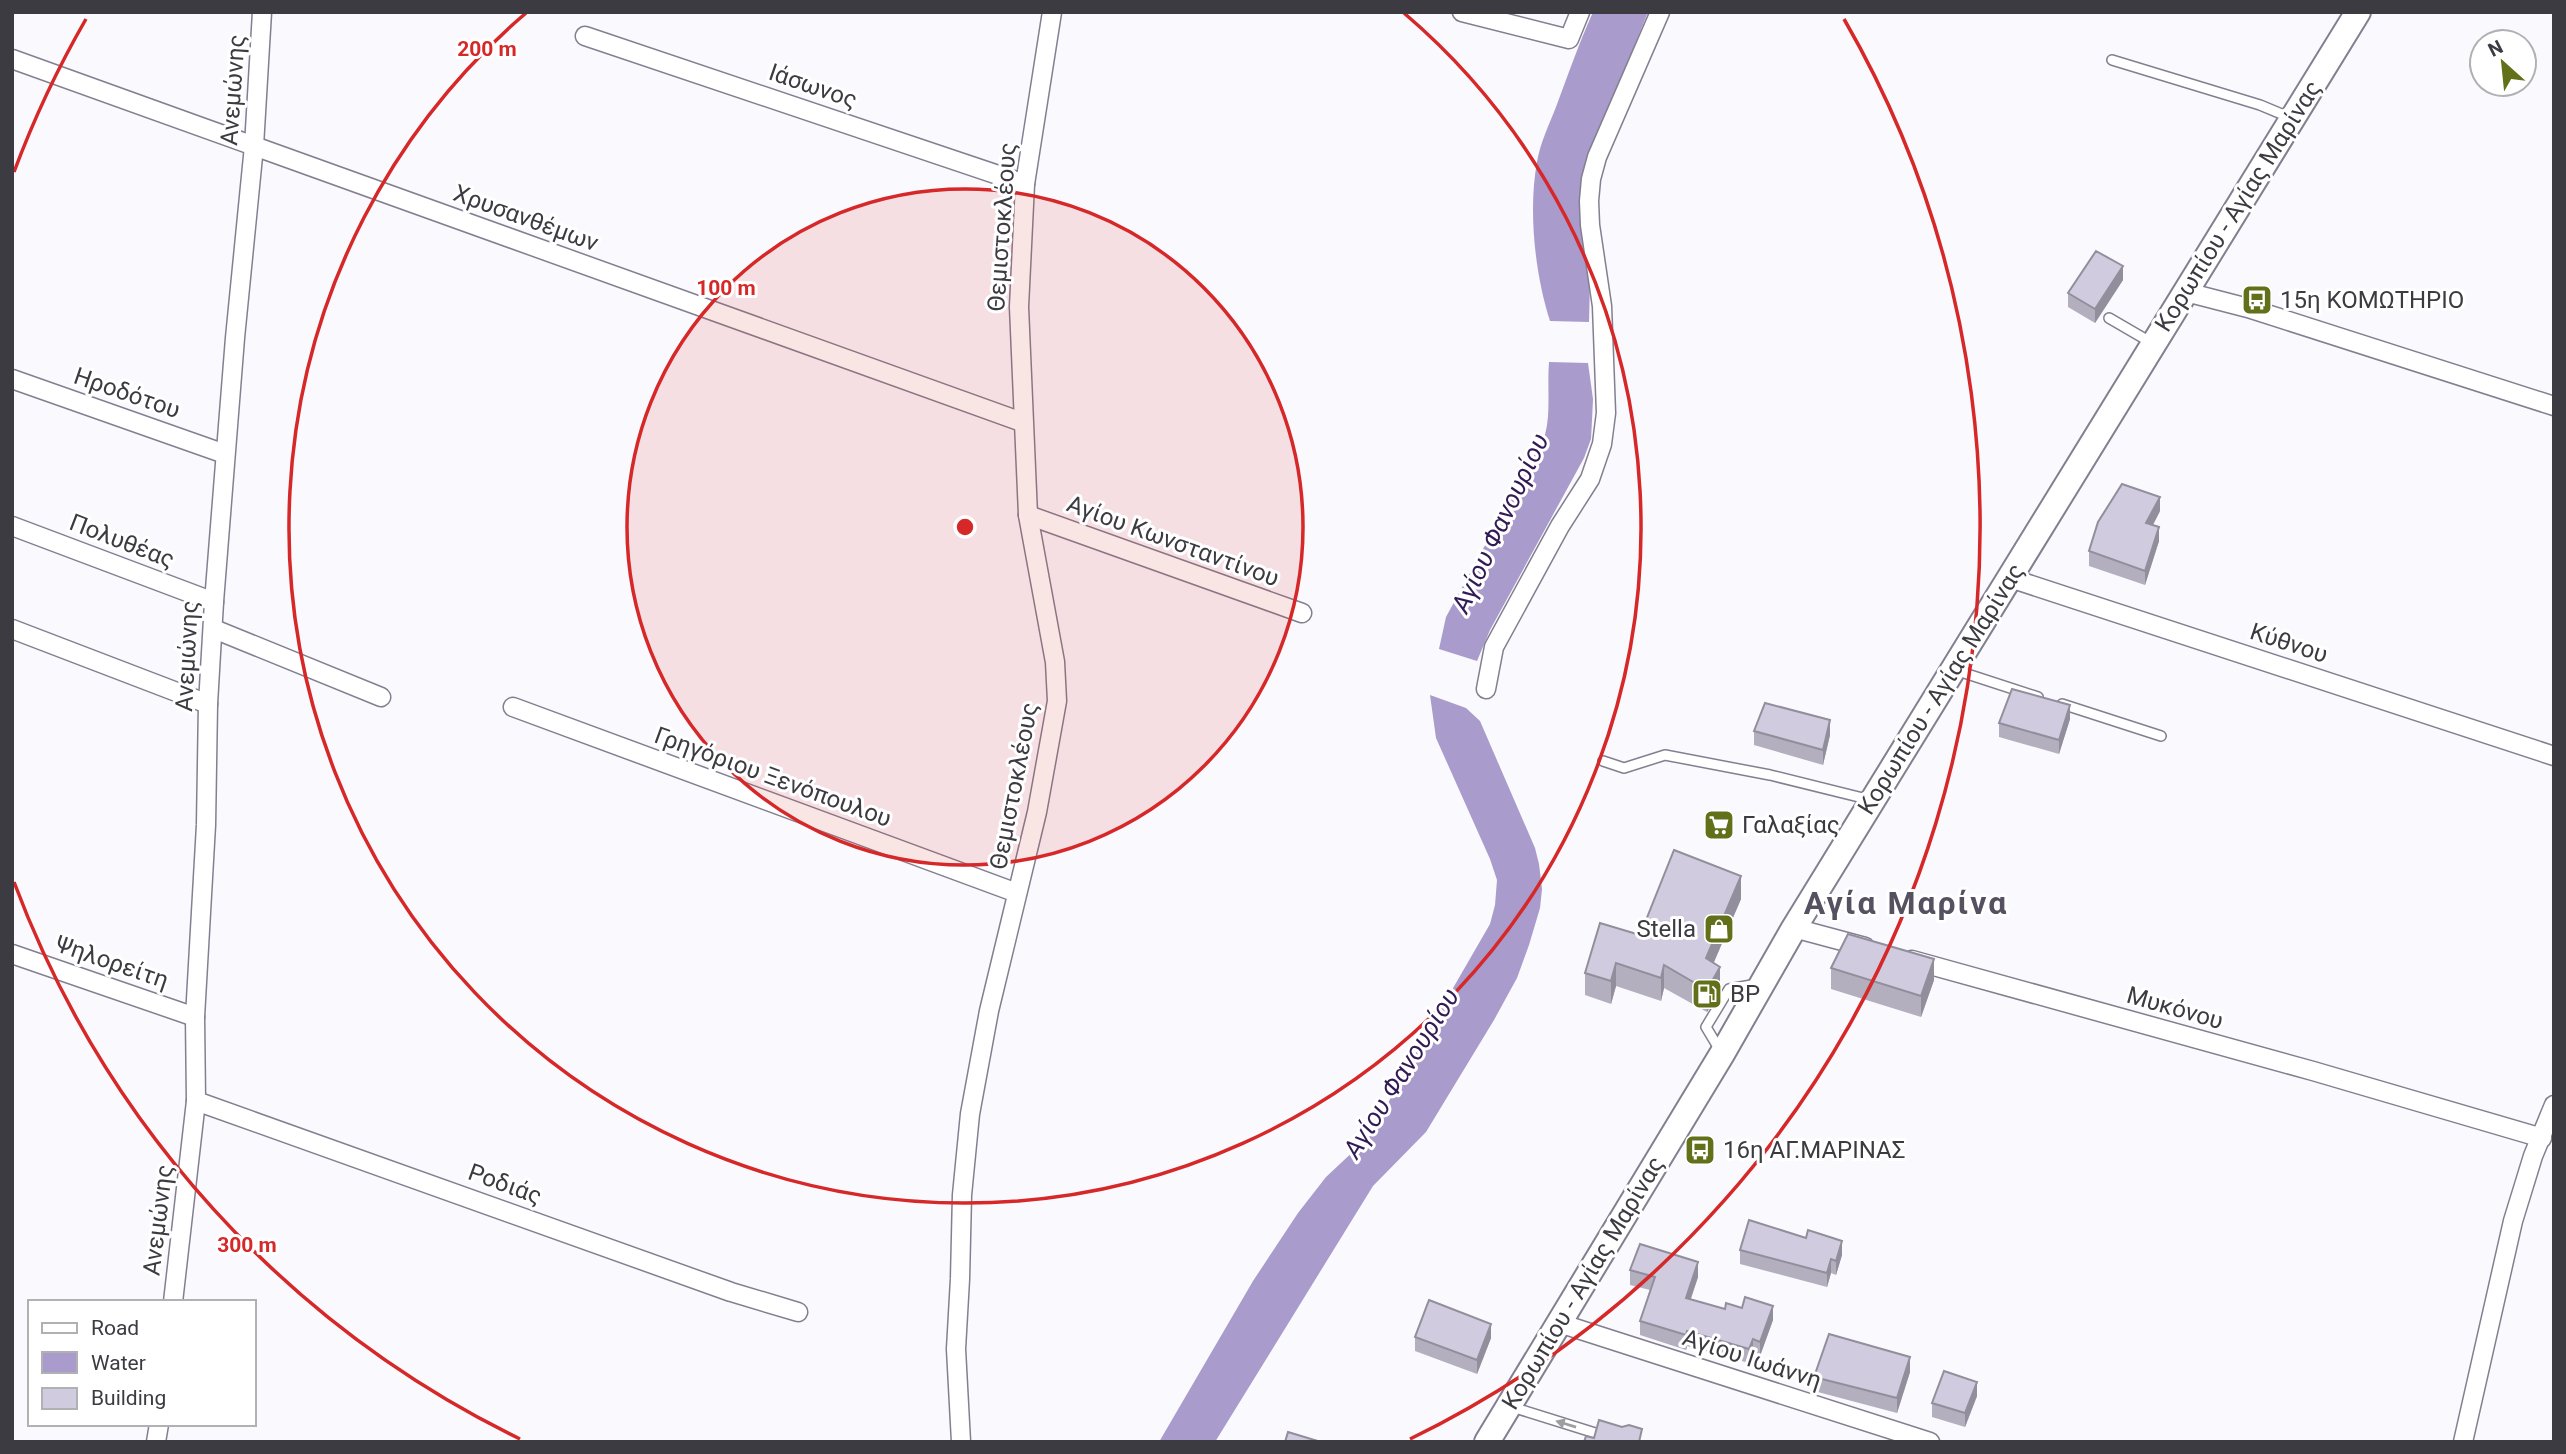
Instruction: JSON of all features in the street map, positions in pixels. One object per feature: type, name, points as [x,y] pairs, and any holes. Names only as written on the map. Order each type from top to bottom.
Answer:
[{"type":"main road","name":"Κορωπίου - Αγίας Μαρίνας","points":[[1487,1442],[1722,1054],[1794,928],[2358,12]]},
{"type":"street","name":"Ανεμώνης","points":[[173,1300],[196,1101],[195,1017],[206,825],[208,704],[214,602],[254,146],[262,12]]},
{"type":"street","name":"Θεμιστοκλέους","points":[[961,1442],[956,1349],[962,1195],[967,1141],[989,1012],[1037,812],[1057,701],[1055,662],[1045,620],[1028,515],[1019,307],[1025,184],[1052,12]]},
{"type":"street","points":[[1462,12],[1569,39],[1580,12]]},
{"type":"street","points":[[1486,689],[1494,647],[1560,526],[1590,479],[1602,444],[1606,413],[1602,318],[1590,225],[1591,179],[1597,157],[1660,12]]},
{"type":"street","name":"Ιάσωνος","points":[[585,36],[1025,184]]},
{"type":"street","name":"Χρυσανθέμων","points":[[12,59],[1022,422]]},
{"type":"street","points":[[2186,292],[2248,308],[2554,406]]},
{"type":"street","name":"Ηροδότου","points":[[12,379],[225,454]]},
{"type":"street","name":"Αγίου Κωνσταντίνου","points":[[1028,515],[1302,613]]},
{"type":"street","name":"Πολυθέας","points":[[12,526],[214,602]]},
{"type":"street","name":"Κύθνου","points":[[2010,578],[2554,756]]},
{"type":"street","points":[[12,629],[208,704]]},
{"type":"street","points":[[214,629],[381,697]]},
{"type":"street","name":"Γρηγόριου Ξενόπουλου","points":[[513,707],[1017,893]]},
{"type":"street","name":"Μυκόνου","points":[[1794,928],[2313,1071],[2542,1138]]},
{"type":"street","name":"Ψηλορείτη","points":[[12,954],[195,1017]]},
{"type":"street","name":"Ροδιάς","points":[[196,1101],[731,1292],[798,1312]]},
{"type":"street","points":[[2463,1442],[2512,1221],[2533,1156],[2554,1105]]},
{"type":"street","name":"Αγίου Ιωάννη","points":[[1559,1323],[1930,1442]]},
{"type":"lane","points":[[2112,60],[2260,105],[2292,118]]},
{"type":"lane","points":[[2109,318],[2154,344]]},
{"type":"lane","points":[[1953,670],[2044,699]]},
{"type":"lane","points":[[2057,703],[2161,736]]},
{"type":"lane","points":[[1603,761],[1624,768],[1665,754],[1770,775],[1872,801]]},
{"type":"lane","points":[[1508,1406],[1623,1442]]},
{"type":"water","points":[[1593,12],[1648,12],[1584,171],[1581,204],[1590,280],[1589,322],[1550,321],[1537,263],[1533,221],[1534,181],[1542,141]]},
{"type":"water","name":"Αγίου Φανουρίου","points":[[1549,362],[1588,363],[1593,399],[1591,439],[1584,458],[1490,630],[1477,661],[1439,649],[1446,617],[1545,435]]},
{"type":"water","points":[[1430,695],[1466,708],[1480,721],[1535,848],[1542,889],[1540,908],[1529,945],[1517,978],[1494,1020],[1426,1132],[1373,1186],[1215,1442],[1159,1442],[1253,1281],[1298,1213],[1326,1177],[1374,1132],[1396,1087],[1490,924],[1497,880],[1436,738]]},
{"type":"building","points":[[2096,251],[2123,266],[2095,309],[2068,293]]},
{"type":"building","points":[[2122,484],[2160,497],[2146,523],[2159,527],[2145,571],[2089,551],[2098,522]]},
{"type":"building","points":[[2012,689],[2070,705],[2059,740],[1999,723]]},
{"type":"building","points":[[1765,703],[1830,720],[1823,750],[1754,731]]},
{"type":"building","points":[[1674,850],[1741,876],[1706,958],[1720,967],[1707,990],[1664,965],[1661,978],[1616,963],[1611,981],[1585,973],[1600,923],[1640,935]]},
{"type":"building","points":[[1848,934],[1934,959],[1921,996],[1831,968]]},
{"type":"building","points":[[1749,1220],[1806,1238],[1808,1230],[1842,1241],[1836,1261],[1831,1259],[1827,1273],[1740,1250]]},
{"type":"building","points":[[1640,1244],[1698,1262],[1686,1298],[1725,1309],[1726,1303],[1742,1308],[1745,1297],[1773,1306],[1760,1342],[1753,1339],[1749,1349],[1687,1331],[1686,1335],[1640,1321],[1655,1277],[1630,1270]]},
{"type":"building","points":[[1429,1300],[1491,1324],[1477,1360],[1415,1337]]},
{"type":"building","points":[[1829,1334],[1910,1357],[1897,1398],[1814,1377]]},
{"type":"building","points":[[1944,1371],[1977,1382],[1965,1413],[1932,1403]]},
{"type":"building","points":[[1599,1420],[1622,1427],[1629,1425],[1642,1429],[1639,1442],[1584,1442],[1586,1436],[1594,1438]]},
{"type":"building","points":[[1288,1432],[1321,1442],[1285,1442]]},
{"type":"place","name":"15η ΚΟΜΩΤΗΡΙΟ","points":[[2257,300]]},
{"type":"place","name":"Γαλαξίας","points":[[1719,825]]},
{"type":"place","name":"Stella","points":[[1719,929]]},
{"type":"place","name":"BP","points":[[1707,994]]},
{"type":"place","name":"16η ΑΓ.ΜΑΡΙΝΑΣ","points":[[1700,1150]]},
{"type":"district","name":"Αγία Μαρίνα","points":[[1906,903]]}]
